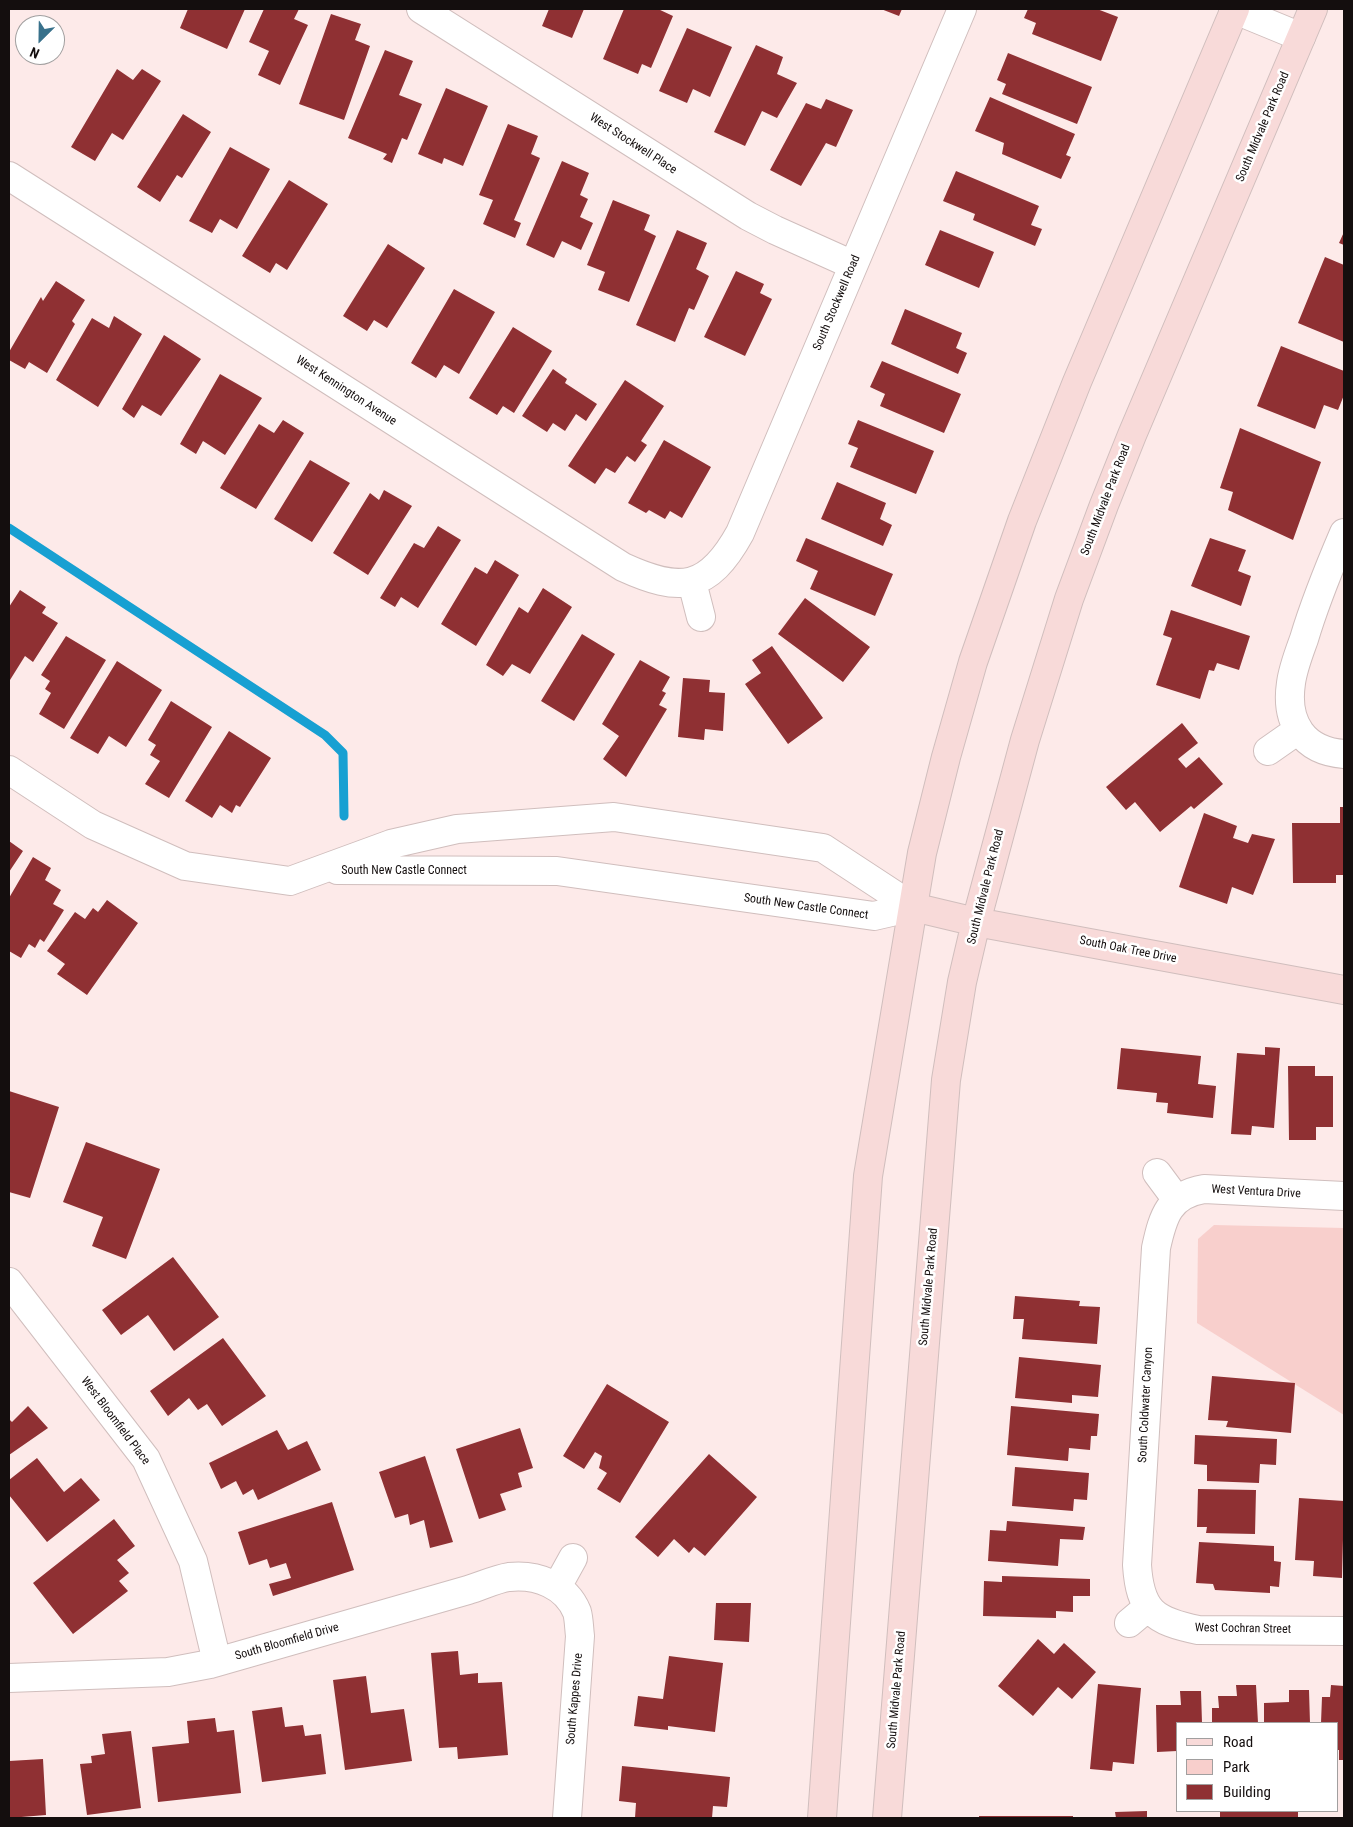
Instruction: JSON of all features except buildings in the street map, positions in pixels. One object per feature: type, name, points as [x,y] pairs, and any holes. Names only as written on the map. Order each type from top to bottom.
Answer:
[{"type":"main road","points":[[822,1818],[868,1176],[922,853],[946,757],[976,654],[1008,558],[1064,413],[1234,9]]},
{"type":"main road","name":"South Midvale Park Road","points":[[887,1818],[946,1080],[962,982],[976,922],[1053,646],[1090,542],[1142,409],[1313,9]]},
{"type":"main road","name":"South Oak Tree Drive","points":[[913,907],[976,922],[1344,990]]},
{"type":"street","name":"West Stockwell Place","points":[[422,9],[748,216],[853,265]]},
{"type":"street","name":"South Stockwell Road","points":[[692,582],[713,570],[729,553],[740,533],[962,9]]},
{"type":"street","points":[[1234,9],[1301,37]]},
{"type":"street","name":"West Kennington Avenue","points":[[9,176],[623,567],[646,578],[670,583],[692,582]]},
{"type":"street","points":[[1344,533],[1315,602],[1291,683],[1290,708],[1293,720],[1307,741],[1318,748],[1344,754]]},
{"type":"street","points":[[692,582],[701,617]]},
{"type":"street","points":[[1268,751],[1299,731]]},
{"type":"street","name":"South New Castle Connect","points":[[9,770],[94,825],[184,866],[290,881],[391,844],[457,829],[614,817],[823,848],[913,907]]},
{"type":"street","name":"South New Castle Connect","points":[[320,870],[557,871],[874,916],[913,907]]},
{"type":"street","points":[[1157,1173],[1174,1202]]},
{"type":"street","name":"West Ventura Drive","points":[[1174,1202],[1190,1192],[1204,1189],[1344,1196]]},
{"type":"street","name":"South Coldwater Canyon","points":[[1138,1615],[1138,1555],[1156,1248],[1163,1219],[1174,1202]]},
{"type":"street","name":"West Bloomfield Place","points":[[9,1282],[146,1459],[193,1561],[217,1662]]},
{"type":"street","points":[[557,1588],[574,1558]]},
{"type":"street","name":"South Bloomfield Drive","points":[[9,1678],[168,1672],[217,1662],[508,1578],[529,1577],[557,1588]]},
{"type":"street","name":"South Kappes Drive","points":[[557,1588],[565,1592],[577,1613],[580,1636],[567,1818]]},
{"type":"street","name":"West Cochran Street","points":[[1138,1615],[1198,1630],[1344,1631]]},
{"type":"green space","points":[[1214,1225],[1344,1228],[1344,1415],[1197,1323],[1198,1239]]},
{"type":"waterway","points":[[9,528],[325,735],[343,753],[344,816]]}]
